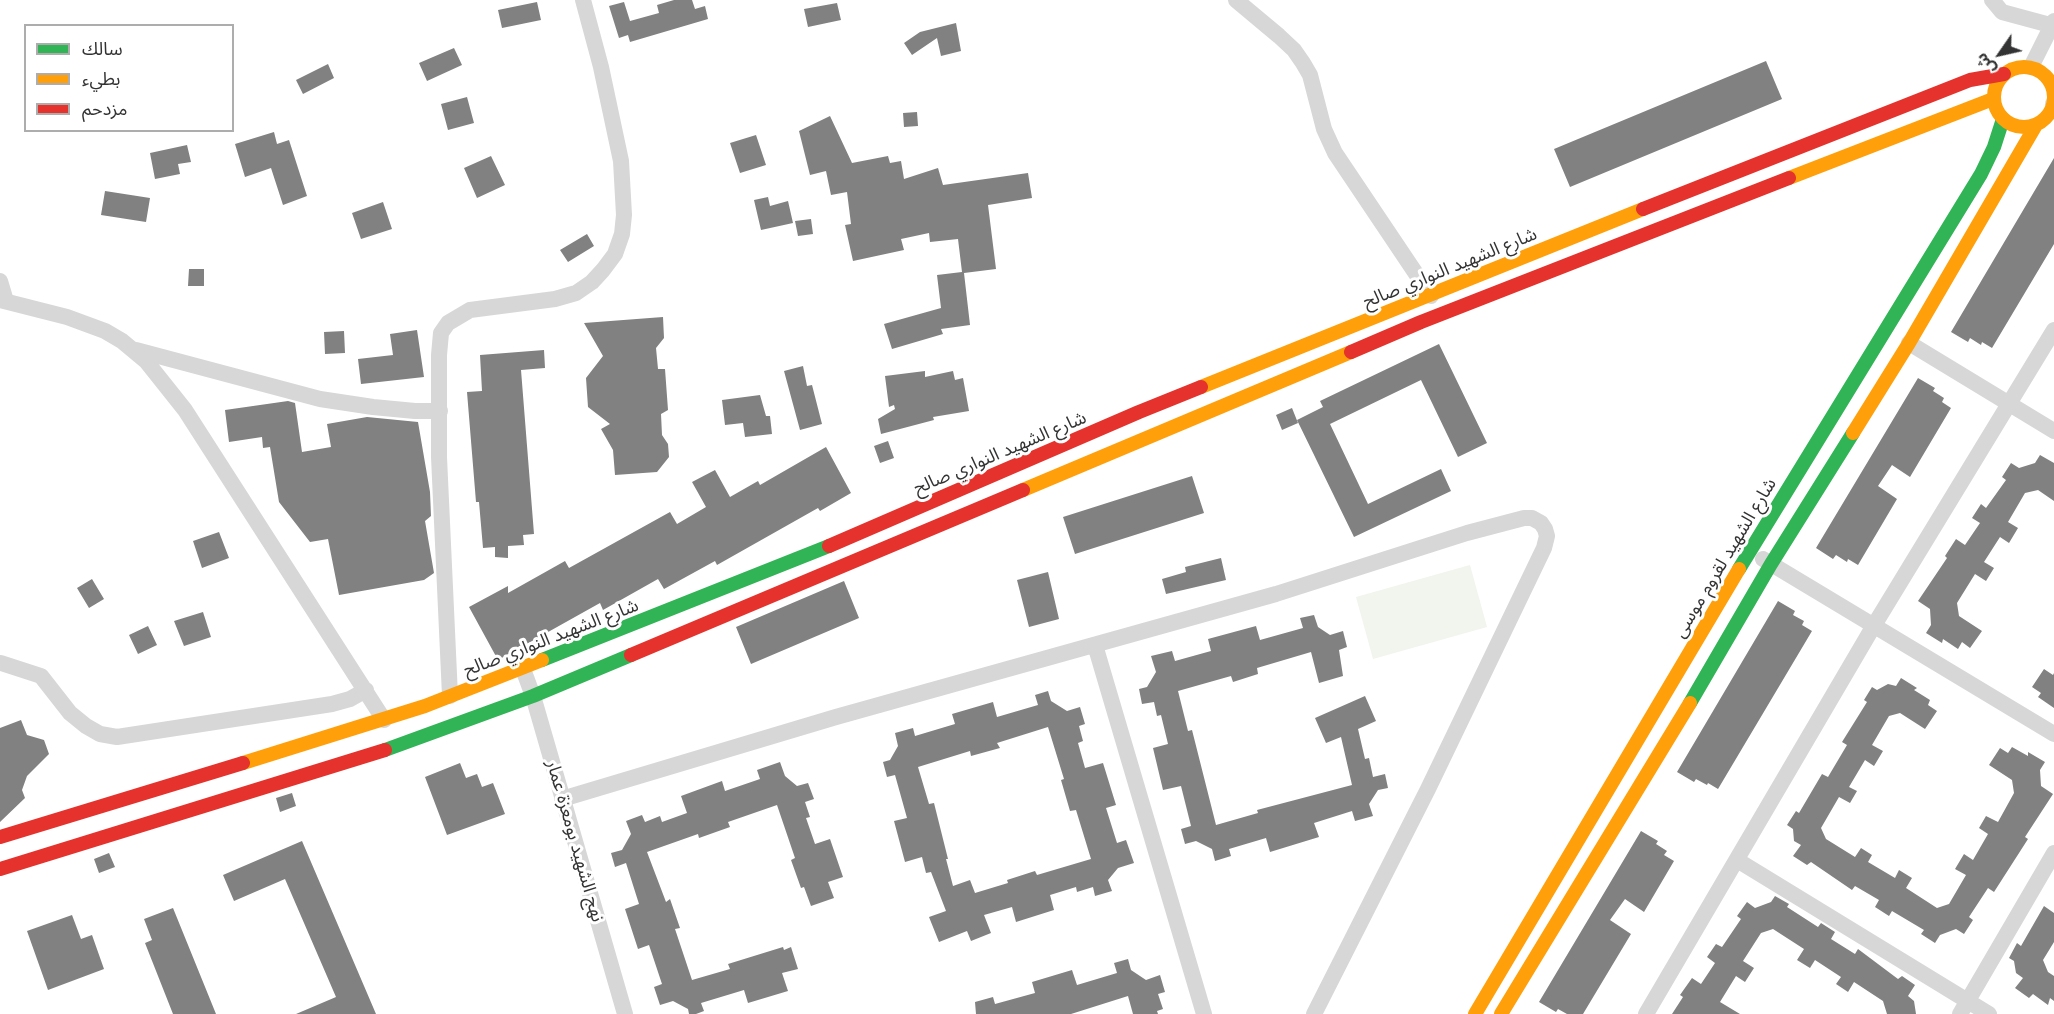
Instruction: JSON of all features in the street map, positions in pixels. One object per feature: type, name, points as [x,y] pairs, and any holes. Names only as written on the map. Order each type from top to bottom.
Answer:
[{"type":"street","points":[[450,696],[439,457],[439,344],[441,333],[448,323],[470,310],[555,299],[576,293],[592,282],[603,270],[619,246],[622,234],[624,214],[621,161],[583,0]]},
{"type":"street","points":[[1236,0],[1299,56],[1310,75],[1324,129],[1335,153],[1431,296]]},
{"type":"street","points":[[1992,0],[2002,12],[2054,24],[2031,67]]},
{"type":"street","points":[[1478,1009],[1499,1014],[1685,711],[1771,564],[1909,343],[2036,125],[2054,105],[2052,85],[2040,71],[2031,67],[2016,67],[2004,74],[1998,81],[1993,99],[2002,119],[2019,127],[2036,125]]},
{"type":"street","name":"شارع الشهيد النواري صالح","points":[[0,869],[80,828],[523,669],[802,558],[1139,412],[1694,189],[1970,80],[2004,74]]},
{"type":"street","name":"شارع الشهيد النواري صالح","points":[[0,837],[80,828],[222,799],[398,746],[533,696],[1421,322],[1993,99]]},
{"type":"street","name":"شارع الشهيد لقروم موسى","points":[[1478,1009],[1750,551],[1981,174],[1994,147],[2002,119]]},
{"type":"street","points":[[0,281],[3,300],[67,317],[105,331],[146,361],[185,410],[384,720]]},
{"type":"street","points":[[1646,1014],[1874,627],[2054,330]]},
{"type":"street","points":[[1909,343],[2054,431]]},
{"type":"street","points":[[132,349],[320,399],[373,407],[440,411]]},
{"type":"street","points":[[562,799],[825,720],[1276,594],[1467,533],[1524,518],[1537,520],[1545,529],[1547,536],[1544,548],[1428,789],[1314,1014]]},
{"type":"street","points":[[1750,551],[2054,734]]},
{"type":"street","points":[[1095,645],[1204,1014]]},
{"type":"street","points":[[1,663],[41,676],[70,712],[86,726],[100,734],[117,737],[332,704],[350,699],[366,690]]},
{"type":"street","name":"نهج الشهيد بومعزة عمار","points":[[523,669],[533,696],[625,1014]]},
{"type":"street","points":[[1964,1008],[2054,853]]},
{"type":"street","points":[[1737,860],[1964,1008],[1989,1014]]},
{"type":"shaded area","points":[[1470,565],[1487,627],[1373,659],[1356,597]]},
{"type":"building","points":[[674,0],[692,0],[695,9],[705,6],[708,19],[630,42],[628,35],[619,38],[609,6],[624,2],[630,21],[659,13],[657,5]]},
{"type":"building","points":[[537,2],[541,20],[502,28],[498,10]]},
{"type":"building","points":[[837,3],[841,20],[808,27],[804,9]]},
{"type":"building","points":[[956,23],[961,51],[941,56],[937,38],[912,55],[904,43],[920,32]]},
{"type":"building","points":[[454,48],[462,65],[427,81],[419,63]]},
{"type":"building","points":[[1766,61],[1782,99],[1570,187],[1554,149]]},
{"type":"building","points":[[328,64],[334,78],[303,94],[296,80]]},
{"type":"building","points":[[467,97],[474,123],[448,130],[441,104]]},
{"type":"building","points":[[917,112],[918,126],[904,127],[903,113]]},
{"type":"building","points":[[830,116],[852,163],[888,156],[890,163],[901,161],[904,179],[938,168],[943,185],[1028,173],[1032,198],[988,205],[996,269],[964,273],[970,325],[941,329],[943,334],[892,349],[884,324],[941,308],[937,275],[962,272],[958,239],[930,242],[929,233],[901,239],[904,250],[853,261],[845,225],[851,224],[847,192],[831,195],[826,171],[810,175],[799,131]]},
{"type":"building","points":[[274,132],[277,144],[289,140],[307,196],[283,205],[271,168],[245,177],[235,144]]},
{"type":"building","points":[[756,135],[766,165],[740,173],[730,143]]},
{"type":"building","points":[[187,145],[191,162],[178,164],[180,174],[155,179],[150,153]]},
{"type":"building","points":[[491,156],[505,185],[477,198],[464,168]]},
{"type":"building","points":[[2054,158],[2054,244],[1992,348],[1982,342],[1981,345],[1970,338],[1968,342],[1951,332]]},
{"type":"building","points":[[105,191],[150,198],[146,222],[101,215]]},
{"type":"building","points":[[768,197],[770,206],[788,201],[793,223],[761,230],[754,200]]},
{"type":"building","points":[[383,202],[392,229],[361,239],[352,213]]},
{"type":"building","points":[[811,219],[813,234],[798,236],[795,221]]},
{"type":"building","points":[[587,234],[594,246],[568,262],[560,250]]},
{"type":"building","points":[[189,269],[204,269],[204,286],[188,286]]},
{"type":"building","points":[[663,317],[664,338],[656,348],[658,369],[665,369],[668,410],[661,414],[662,435],[668,444],[669,457],[657,472],[615,475],[613,450],[601,429],[610,424],[588,407],[586,378],[603,356],[584,323]]},
{"type":"building","points":[[417,330],[424,377],[361,384],[358,359],[393,355],[390,334]]},
{"type":"building","points":[[344,331],[345,353],[325,354],[324,332]]},
{"type":"building","points":[[1439,344],[1487,443],[1458,457],[1421,380],[1330,424],[1368,504],[1441,469],[1451,491],[1354,537],[1297,420],[1323,407],[1320,401]]},
{"type":"building","points":[[544,350],[545,368],[521,370],[534,534],[523,535],[524,545],[508,546],[508,558],[495,557],[495,547],[483,548],[479,502],[476,502],[467,392],[482,391],[480,355]]},
{"type":"building","points":[[803,366],[807,386],[812,385],[822,424],[800,430],[784,371]]},
{"type":"building","points":[[925,371],[925,377],[953,371],[955,380],[963,378],[969,411],[933,417],[934,420],[881,434],[878,419],[895,409],[894,405],[889,407],[885,376]]},
{"type":"building","points":[[1918,378],[1935,388],[1933,391],[1944,398],[1942,402],[1951,408],[1910,477],[1892,465],[1878,486],[1897,499],[1858,565],[1848,559],[1847,562],[1836,555],[1833,559],[1816,548]]},
{"type":"building","points":[[760,395],[766,416],[770,416],[772,434],[745,437],[743,423],[725,425],[722,400]]},
{"type":"building","points":[[288,401],[295,403],[302,452],[331,447],[327,424],[367,417],[418,422],[430,492],[431,516],[425,521],[434,573],[424,580],[339,595],[328,539],[310,542],[279,502],[270,447],[263,448],[262,437],[229,442],[225,410]]},
{"type":"building","points":[[1292,408],[1298,423],[1282,430],[1276,415]]},
{"type":"building","points":[[888,441],[894,458],[880,463],[874,446]]},
{"type":"building","points":[[826,447],[851,493],[820,511],[818,508],[717,565],[715,561],[664,589],[658,579],[603,610],[600,603],[498,660],[469,607],[508,586],[508,593],[565,561],[569,568],[670,512],[677,524],[706,507],[692,482],[715,470],[730,497],[758,481],[760,485]]},
{"type":"building","points":[[2040,455],[2054,463],[2054,501],[2038,490],[2025,493],[2008,522],[2018,528],[2009,543],[2000,537],[1984,562],[1994,568],[1986,581],[1975,574],[1957,603],[1959,616],[1982,631],[1970,648],[1962,642],[1958,649],[1943,639],[1942,643],[1926,633],[1931,625],[1930,609],[1918,601],[1947,558],[1945,556],[1956,539],[1965,545],[1980,523],[1972,518],[1981,504],[1986,508],[2006,480],[2002,477],[2011,463],[2019,468],[2035,463]]},
{"type":"building","points":[[1192,476],[1204,513],[1075,554],[1063,517]]},
{"type":"building","points":[[219,532],[229,558],[202,568],[193,541]]},
{"type":"building","points":[[1221,558],[1226,580],[1166,594],[1162,579],[1186,572],[1185,567]]},
{"type":"building","points":[[1048,572],[1059,619],[1029,627],[1017,580]]},
{"type":"building","points":[[92,579],[104,599],[89,608],[77,588]]},
{"type":"building","points":[[844,581],[859,618],[751,664],[736,627]]},
{"type":"building","points":[[1778,601],[1795,611],[1793,615],[1804,621],[1802,625],[1812,631],[1718,789],[1696,779],[1694,782],[1677,772]]},
{"type":"building","points":[[203,612],[211,637],[184,646],[174,621]]},
{"type":"building","points":[[1314,615],[1318,627],[1330,635],[1343,631],[1347,647],[1339,650],[1343,676],[1319,683],[1311,652],[1257,668],[1258,674],[1233,682],[1231,676],[1178,691],[1188,731],[1192,730],[1216,825],[1258,813],[1257,810],[1352,785],[1341,737],[1326,743],[1315,718],[1365,696],[1376,721],[1358,729],[1365,759],[1369,758],[1373,777],[1385,774],[1388,788],[1378,790],[1369,804],[1373,816],[1355,821],[1352,811],[1314,823],[1319,837],[1270,852],[1266,838],[1229,849],[1231,856],[1215,861],[1212,849],[1196,841],[1185,844],[1181,829],[1191,826],[1181,786],[1163,790],[1153,748],[1168,744],[1161,715],[1157,716],[1154,702],[1142,704],[1139,689],[1147,687],[1156,672],[1151,656],[1172,651],[1175,661],[1211,651],[1208,639],[1256,626],[1260,640],[1303,628],[1300,618]]},
{"type":"building","points":[[148,626],[157,645],[138,654],[129,635]]},
{"type":"building","points":[[2044,669],[2053,675],[2054,673],[2054,708],[2038,697],[2041,693],[2032,687]]},
{"type":"building","points":[[1901,678],[1917,688],[1914,690],[1930,700],[1928,705],[1937,711],[1925,729],[1900,713],[1889,716],[1872,745],[1883,751],[1874,766],[1865,760],[1849,787],[1857,791],[1850,803],[1839,797],[1821,828],[1826,839],[1855,857],[1861,848],[1872,855],[1868,862],[1895,878],[1899,870],[1912,878],[1906,888],[1937,908],[1949,904],[1966,875],[1955,869],[1964,854],[1973,860],[1988,834],[1979,828],[1986,816],[1998,822],[2014,793],[2012,780],[1989,765],[2000,748],[2008,753],[2012,747],[2028,756],[2028,752],[2045,762],[2040,770],[2041,786],[2053,794],[2025,837],[2028,839],[1994,892],[1988,888],[1969,917],[1973,920],[1964,934],[1956,929],[1940,935],[1935,943],[1921,934],[1924,930],[1892,911],[1889,916],[1875,907],[1879,900],[1855,886],[1852,890],[1811,862],[1807,865],[1793,856],[1801,845],[1794,841],[1793,829],[1787,825],[1796,811],[1799,813],[1822,774],[1828,777],[1847,745],[1842,742],[1867,702],[1864,700],[1872,687],[1877,690],[1888,684],[1896,686]]},
{"type":"building","points":[[1048,691],[1051,701],[1067,711],[1080,707],[1085,724],[1079,726],[1083,741],[1078,743],[1085,768],[1103,763],[1116,805],[1106,808],[1117,843],[1126,840],[1134,863],[1118,868],[1108,880],[1112,891],[1095,896],[1093,887],[1077,892],[1076,887],[1050,895],[1054,910],[1016,922],[1012,907],[984,915],[991,933],[971,941],[967,931],[939,942],[929,917],[946,911],[931,872],[926,873],[922,857],[905,862],[894,821],[907,818],[895,775],[887,777],[883,762],[890,760],[898,746],[895,733],[913,728],[915,736],[955,724],[952,714],[993,702],[997,717],[1038,705],[1035,695]],"holes":[[[1048,727],[1064,779],[1061,780],[1070,811],[1076,810],[1091,859],[1037,875],[1035,871],[1007,880],[1008,883],[975,893],[970,880],[953,886],[934,803],[929,804],[918,767],[970,751],[971,756],[1000,748],[997,743]]]},
{"type":"building","points":[[21,720],[27,735],[44,740],[49,754],[27,776],[22,790],[25,798],[0,822],[0,728]]},
{"type":"building","points":[[780,762],[785,776],[797,786],[808,783],[814,799],[805,802],[810,817],[806,818],[815,844],[830,839],[843,877],[828,882],[834,898],[811,906],[804,887],[801,888],[791,860],[795,858],[777,805],[728,822],[730,827],[699,838],[698,834],[647,852],[666,902],[670,899],[680,928],[675,929],[692,980],[730,969],[728,964],[783,947],[784,950],[791,947],[798,969],[782,973],[788,991],[748,1003],[744,990],[701,1003],[704,1011],[696,1014],[689,1014],[688,1009],[673,1001],[660,1005],[654,987],[662,984],[649,945],[638,949],[625,909],[639,904],[626,863],[615,867],[611,853],[622,850],[631,834],[626,821],[642,815],[645,822],[660,816],[662,822],[687,813],[681,796],[722,781],[725,791],[760,779],[757,770]]},
{"type":"building","points":[[460,763],[466,778],[477,774],[482,787],[493,783],[505,814],[447,835],[425,777]]},
{"type":"building","points":[[292,793],[296,806],[280,812],[276,798]]},
{"type":"building","points":[[1641,831],[1658,841],[1656,844],[1667,851],[1664,855],[1674,861],[1644,912],[1625,899],[1610,920],[1631,934],[1583,1014],[1567,1014],[1558,1009],[1556,1012],[1539,1002]]},
{"type":"building","points":[[302,841],[376,1014],[296,1014],[336,997],[285,879],[234,901],[223,875]]},
{"type":"building","points":[[109,853],[115,867],[99,873],[94,859]]},
{"type":"building","points":[[1775,896],[1789,904],[1787,907],[1818,927],[1821,923],[1835,932],[1831,939],[1855,954],[1858,949],[1898,979],[1902,976],[1915,985],[1908,996],[1914,1001],[1916,1014],[1887,1014],[1883,1001],[1854,982],[1848,992],[1836,984],[1841,977],[1815,960],[1810,968],[1797,960],[1804,949],[1773,929],[1761,933],[1743,961],[1754,968],[1745,982],[1736,976],[1720,1002],[1740,1014],[1672,1014],[1683,997],[1680,995],[1692,978],[1701,984],[1715,963],[1707,957],[1716,944],[1722,947],[1741,919],[1737,916],[1747,902],[1755,908],[1771,902]]},
{"type":"building","points":[[2044,906],[2054,913],[2054,942],[2043,960],[2048,972],[2054,976],[2054,1001],[2050,998],[2048,1005],[2033,994],[2029,998],[2015,988],[2023,978],[2016,973],[2014,961],[2009,958],[2017,943],[2021,946]]},
{"type":"building","points":[[173,908],[216,1014],[173,1014],[145,943],[152,940],[144,919]]},
{"type":"building","points":[[72,915],[81,939],[92,935],[104,969],[48,990],[27,931]]},
{"type":"building","points":[[1128,959],[1131,970],[1146,980],[1160,975],[1165,992],[1158,994],[1163,1009],[1157,1011],[1158,1014],[1133,1014],[1128,996],[1071,1014],[976,1014],[975,1002],[993,997],[995,1004],[1035,993],[1032,982],[1072,970],[1077,985],[1117,973],[1114,963]]},
{"type":"traffic: fast","points":[[1739,569],[1981,174],[1994,147],[2003,119]]},
{"type":"traffic: fast","points":[[1690,703],[1771,564],[1853,433]]},
{"type":"traffic: fast","points":[[542,660],[829,546]]},
{"type":"traffic: fast","points":[[385,750],[533,696],[631,655]]},
{"type":"traffic: slow","points":[[2018,67],[2030,67],[2041,72],[2049,80],[2054,97],[2052,109],[2041,122],[2030,127],[2018,127],[2007,122],[1999,114],[1994,103],[1994,91],[1999,80],[2007,72],[2018,67]]},
{"type":"traffic: slow","points":[[1789,178],[1993,99]]},
{"type":"traffic: slow","points":[[1853,433],[1909,343],[2036,125]]},
{"type":"traffic: slow","points":[[1201,387],[1643,209]]},
{"type":"traffic: slow","points":[[1023,490],[1351,352]]},
{"type":"traffic: slow","points":[[1475,1014],[1739,569]]},
{"type":"traffic: slow","points":[[243,763],[425,706],[542,660]]},
{"type":"traffic: slow","points":[[1501,1014],[1690,703]]},
{"type":"traffic: jam","points":[[1643,209],[1970,80],[2004,74]]},
{"type":"traffic: jam","points":[[1351,352],[1421,322],[1789,178]]},
{"type":"traffic: jam","points":[[829,546],[1201,387]]},
{"type":"traffic: jam","points":[[631,655],[1023,490]]},
{"type":"traffic: jam","points":[[0,869],[385,750]]},
{"type":"traffic: jam","points":[[0,837],[243,763]]}]
